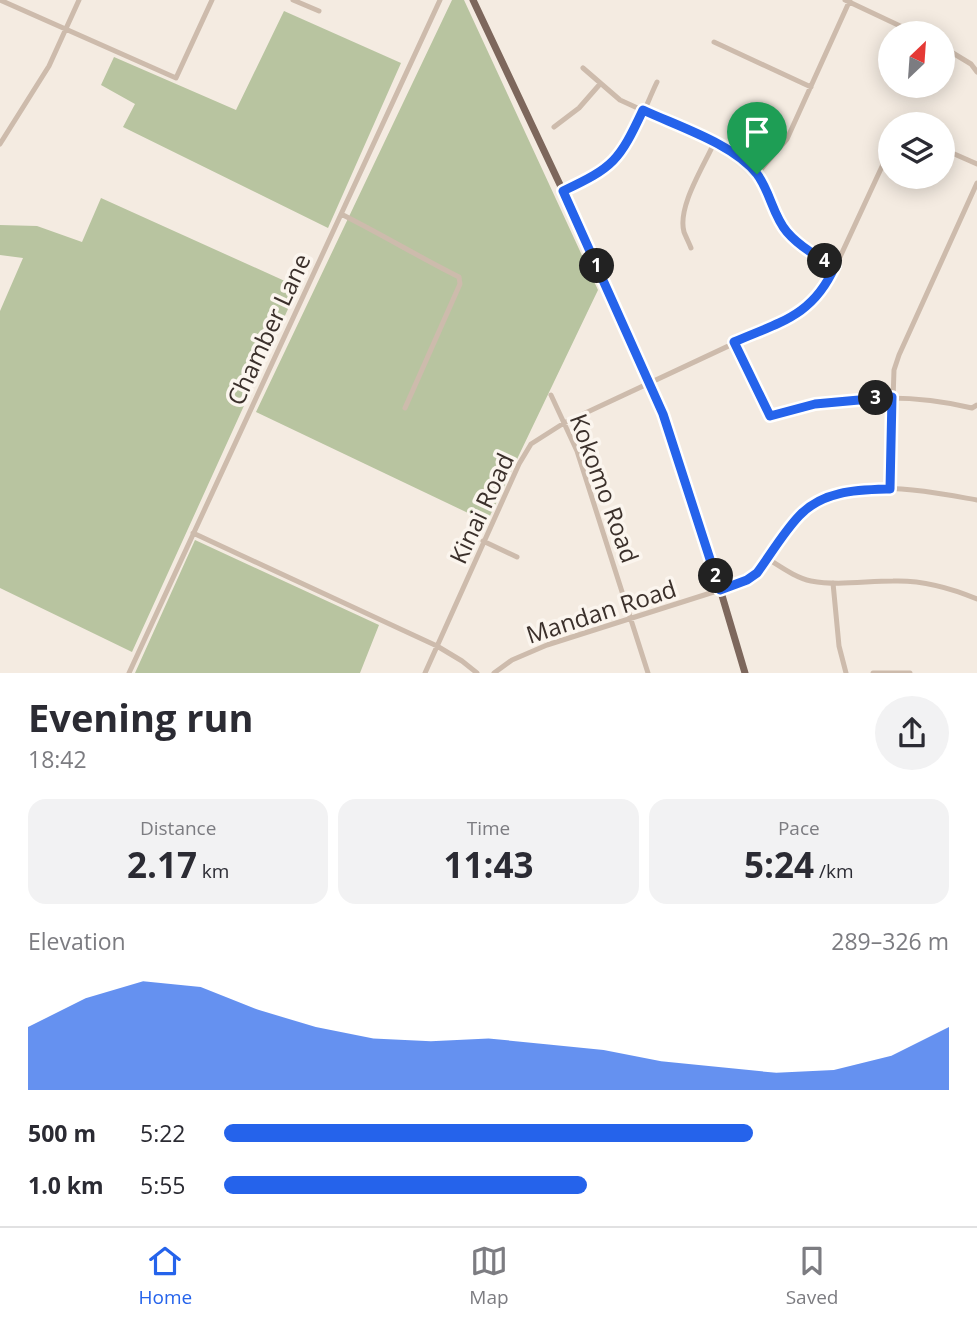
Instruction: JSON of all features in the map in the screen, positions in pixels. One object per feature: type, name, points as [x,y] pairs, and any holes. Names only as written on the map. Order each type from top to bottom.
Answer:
[{"type":"main road","points":[[473,0],[650,383],[675,446],[746,673]]},
{"type":"street","points":[[0,0],[176,78],[212,0]]},
{"type":"street","points":[[0,144],[36,90],[79,0]]},
{"type":"street","points":[[293,0],[320,11]]},
{"type":"street","name":"Chamber Lane","points":[[129,673],[440,0]]},
{"type":"street","points":[[757,174],[787,139],[848,1],[890,21]]},
{"type":"street","points":[[714,42],[811,88]]},
{"type":"street","points":[[956,55],[971,64],[977,72]]},
{"type":"street","points":[[583,68],[620,100],[714,143],[740,158],[757,174],[785,231],[806,250],[835,266]]},
{"type":"street","points":[[563,191],[600,173],[618,158],[657,82]]},
{"type":"street","points":[[554,127],[579,108],[600,84]]},
{"type":"street","points":[[691,248],[684,232],[682,217],[714,143]]},
{"type":"street","points":[[955,154],[977,164]]},
{"type":"street","name":"Kinai Road","points":[[425,673],[519,464],[531,444],[564,422],[799,313],[821,293],[878,175]]},
{"type":"street","points":[[890,489],[894,370],[977,183]]},
{"type":"street","points":[[341,214],[459,277],[460,284],[405,408]]},
{"type":"street","points":[[734,342],[770,416],[815,404],[892,397],[946,402],[972,408],[977,405]]},
{"type":"street","name":"Kokomo Road","points":[[551,395],[577,450],[648,673]]},
{"type":"street","name":"Mandan Road","points":[[494,673],[528,652],[747,580],[768,559],[800,514],[819,501],[839,493],[890,489],[933,492],[977,500]]},
{"type":"street","points":[[192,533],[437,646],[477,673]]},
{"type":"street","points":[[484,541],[517,557]]},
{"type":"street","points":[[768,559],[809,581],[833,583],[896,580],[937,585],[977,599]]},
{"type":"street","points":[[833,583],[839,646],[846,673]]},
{"type":"street","points":[[873,673],[910,673]]},
{"type":"green space","points":[[452,0],[464,0],[598,290],[487,522],[256,412]]},
{"type":"green space","points":[[284,11],[401,63],[328,228],[123,127],[135,104],[101,85],[114,57],[236,110]]},
{"type":"green space","points":[[101,198],[298,287],[132,652],[0,588],[0,311],[23,258],[0,255],[0,225],[37,226],[82,242]]},
{"type":"green space","points":[[195,540],[379,625],[360,673],[135,673]]},
{"type":"route","points":[[643,110],[714,143],[740,158],[757,174],[785,231],[806,250],[835,266],[827,285],[815,301],[799,313],[734,342],[770,416],[815,404],[892,397],[890,489],[839,493],[819,501],[800,514],[757,573],[747,580],[720,590],[699,518],[663,414],[563,191],[600,173],[618,158],[643,110]]}]
